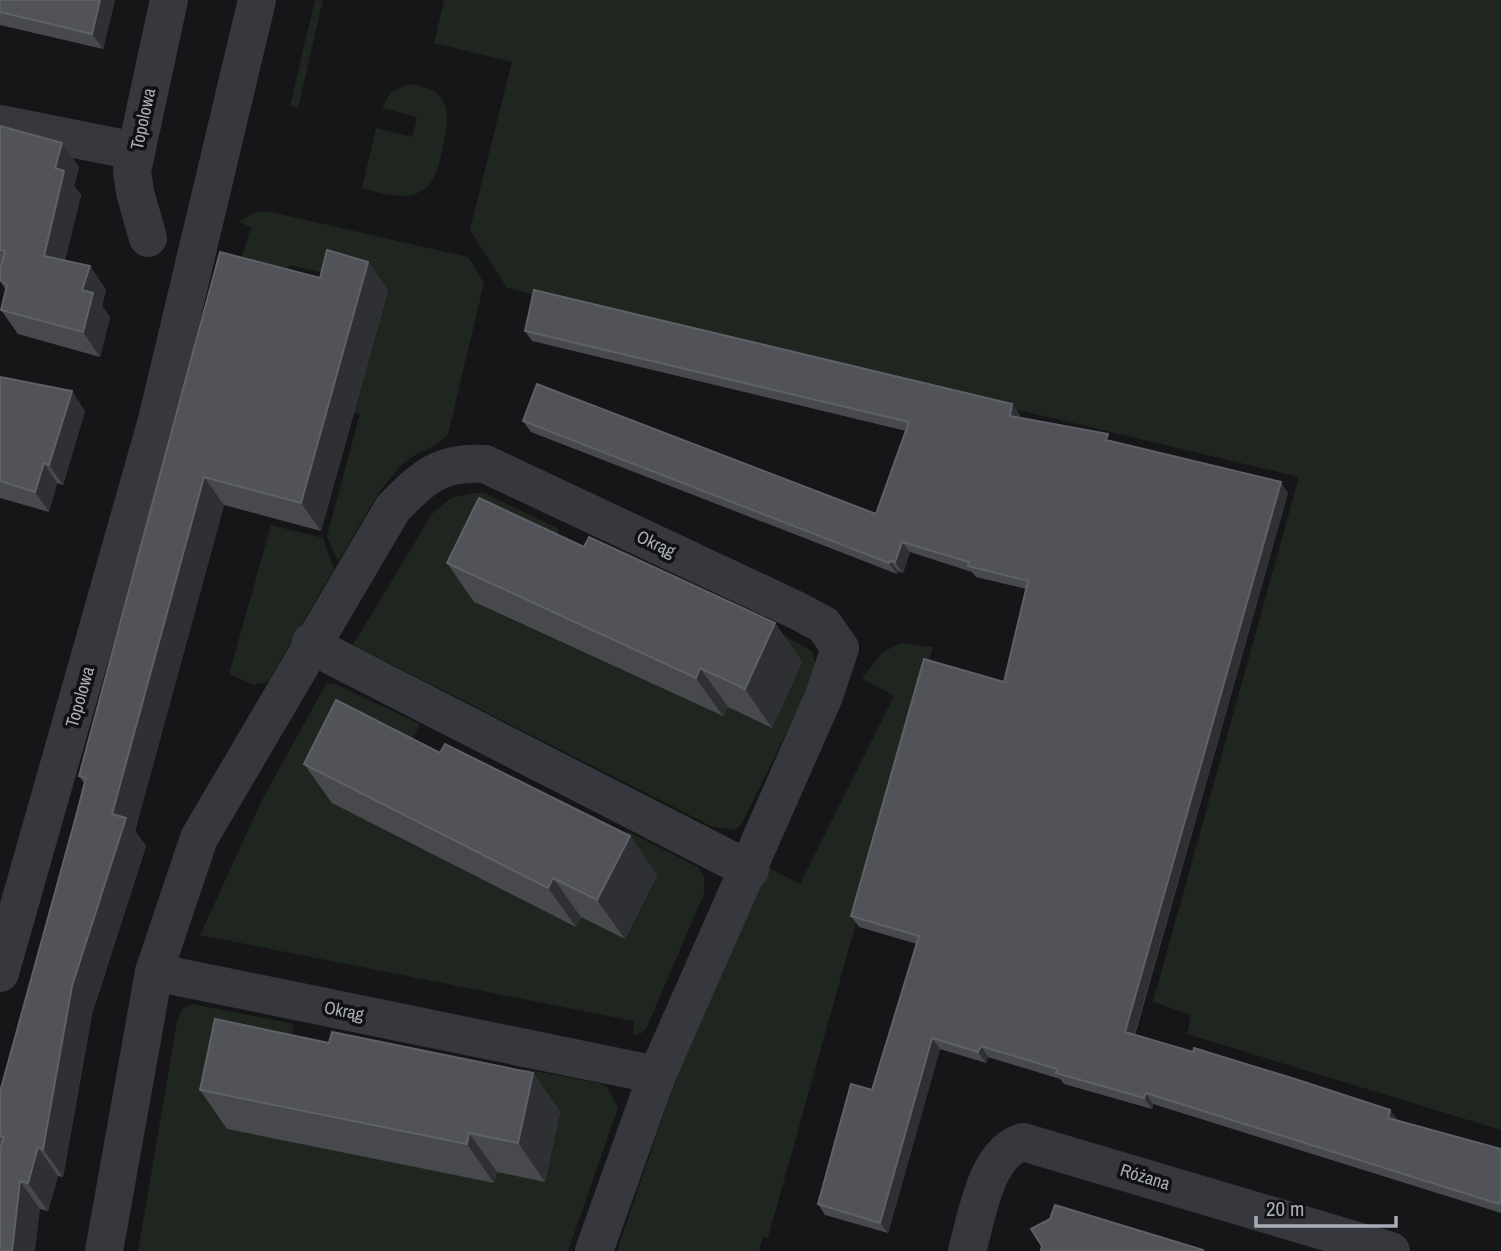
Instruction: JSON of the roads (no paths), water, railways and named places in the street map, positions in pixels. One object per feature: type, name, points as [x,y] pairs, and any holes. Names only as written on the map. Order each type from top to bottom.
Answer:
[{"type":"street","name":"Topolowa","points":[[148,238],[132,171],[169,0]]},
{"type":"street","name":"Topolowa","points":[[0,973],[157,420],[257,0]]},
{"type":"street","points":[[0,124],[135,151]]},
{"type":"street","name":"Okrąg","points":[[104,1251],[154,972],[199,838],[393,508],[435,471],[466,463],[485,464],[798,611],[824,625],[840,648],[824,696],[750,870],[657,1074],[594,1251]]},
{"type":"street","points":[[312,642],[332,656],[750,870]]},
{"type":"street","name":"Okrąg","points":[[154,972],[657,1074]]},
{"type":"street","name":"Różana","points":[[967,1251],[995,1163],[1009,1147],[1023,1142],[1391,1251]]}]
